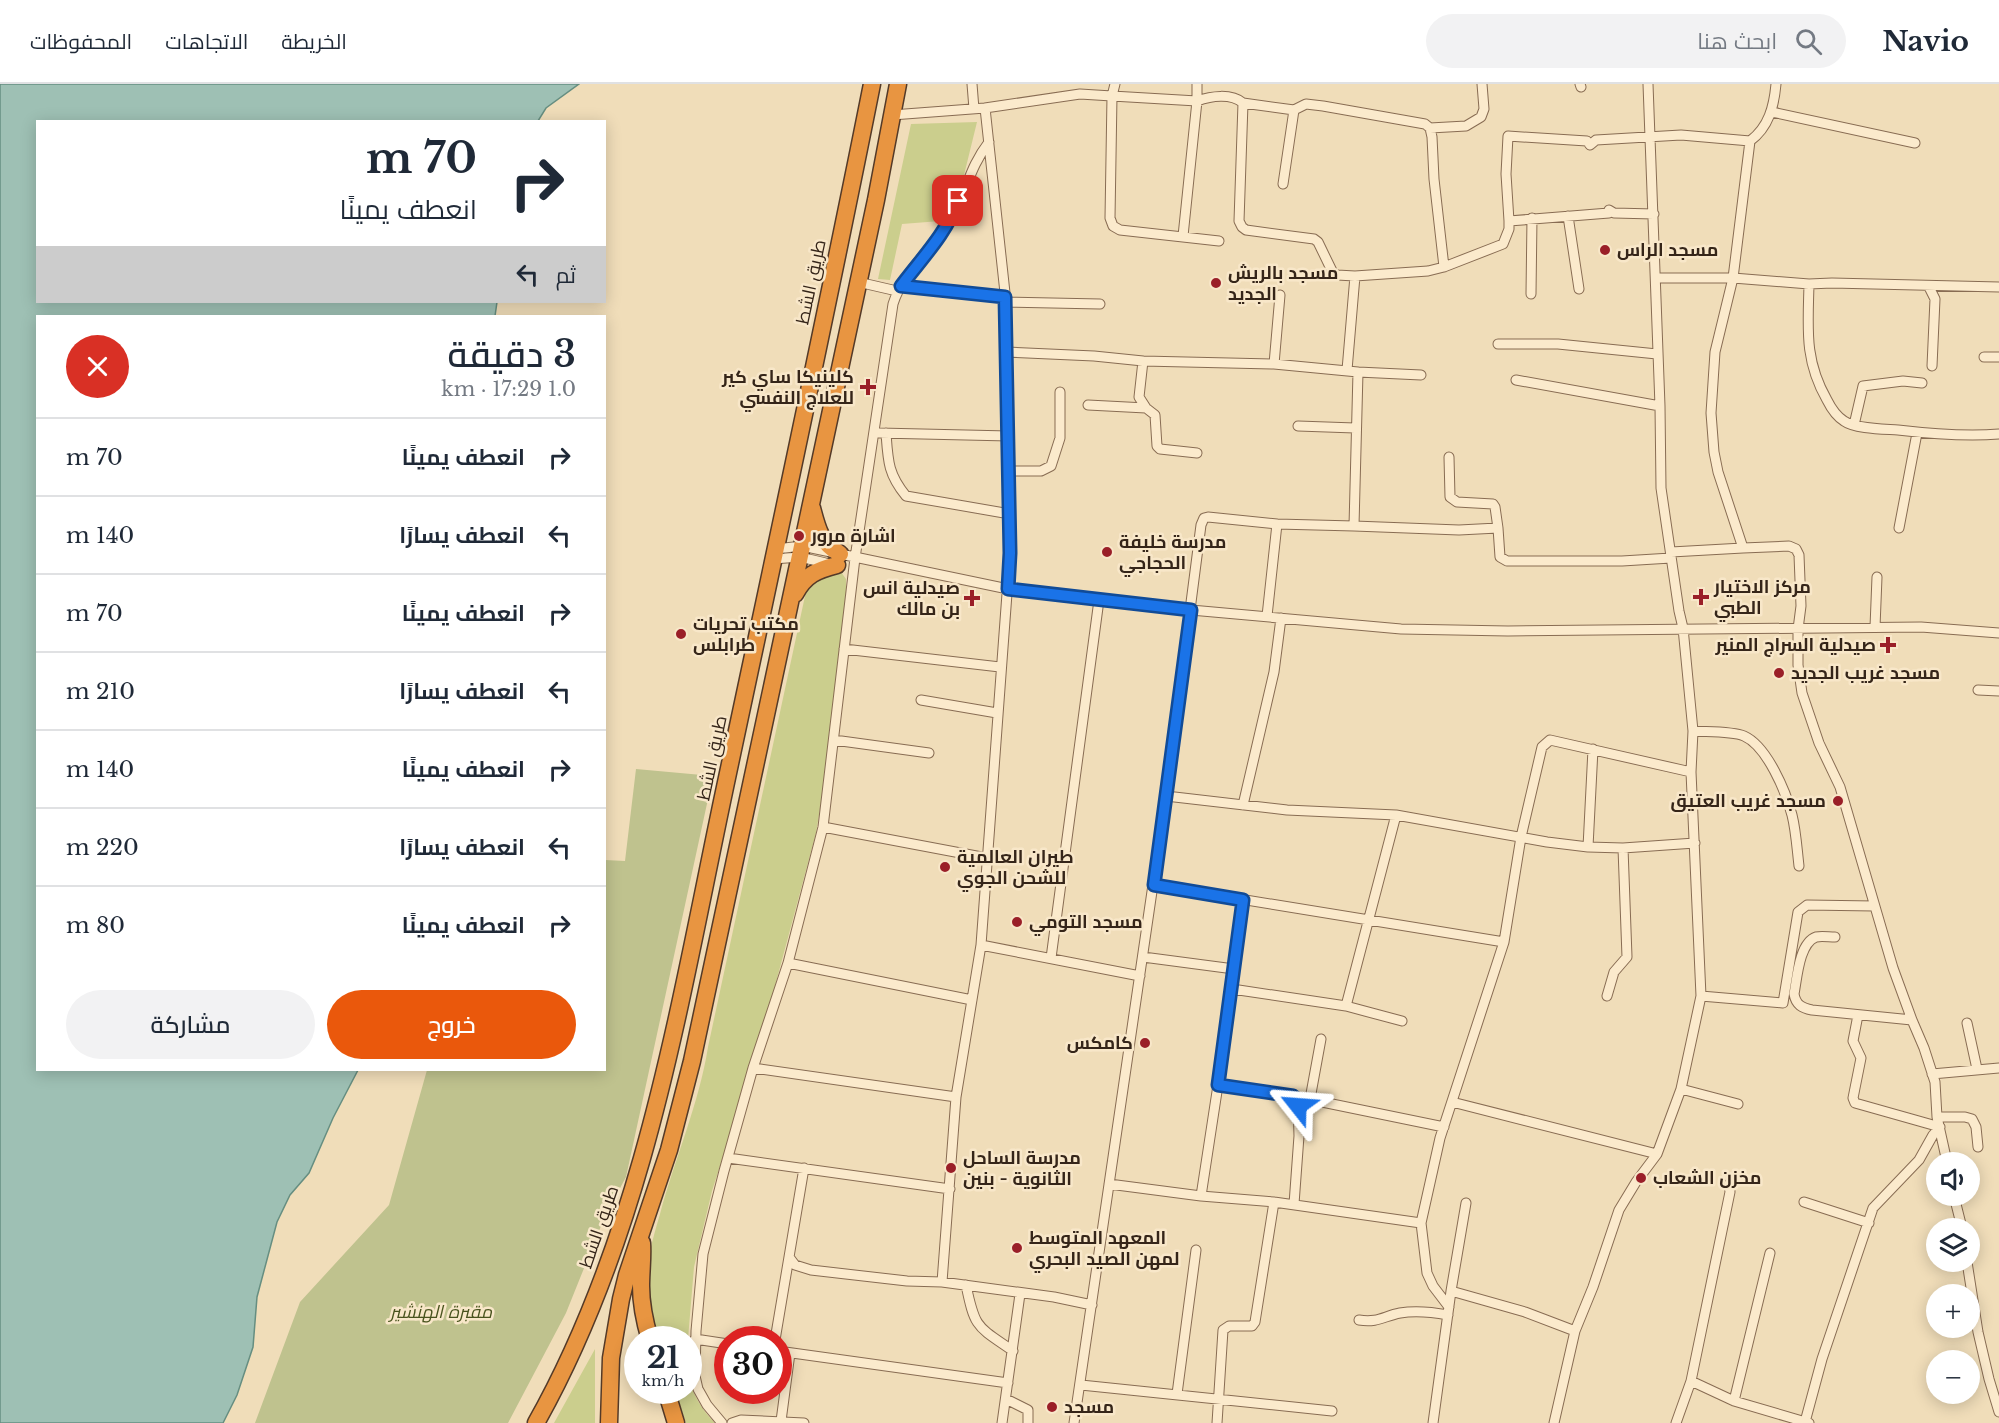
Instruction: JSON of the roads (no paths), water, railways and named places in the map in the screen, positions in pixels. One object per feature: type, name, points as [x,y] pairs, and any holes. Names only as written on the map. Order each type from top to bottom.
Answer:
[{"type":"highway","name":"طريق الشط","points":[[536,1423],[585,1321],[623,1224],[649,1138],[775,554],[872,84]]},
{"type":"highway","points":[[609,1423],[609,1387],[615,1328],[627,1275],[669,1150],[692,1061],[898,84]]},
{"type":"highway","points":[[811,503],[819,534],[831,548],[846,559]]},
{"type":"highway","points":[[790,603],[801,582],[811,574],[846,559]]},
{"type":"highway","points":[[642,1233],[644,1262],[641,1287],[646,1326]]},
{"type":"highway","points":[[670,1404],[676,1423]]},
{"type":"street","points":[[972,84],[974,109]]},
{"type":"street","points":[[1115,84],[1112,96],[1110,218],[1113,226],[1120,230],[1219,241]]},
{"type":"street","points":[[1183,236],[1197,84]]},
{"type":"street","points":[[1430,128],[1466,126],[1481,117],[1484,109],[1482,84]]},
{"type":"street","points":[[1554,1423],[1575,1330],[1593,1287],[1619,1210],[1657,1154],[1681,1089],[1701,996],[1692,772],[1693,731],[1683,628],[1660,488],[1660,406],[1648,84]]},
{"type":"street","points":[[1743,548],[1718,472],[1714,452],[1711,413],[1715,352],[1733,278],[1750,141],[1767,123],[1772,112],[1776,84]]},
{"type":"street","points":[[892,115],[985,108],[1080,94],[1197,101],[1212,96],[1294,110],[1306,104],[1323,106],[1425,123],[1430,128],[1444,267]]},
{"type":"street","points":[[1243,103],[1239,221],[1242,227],[1246,230],[1314,239],[1318,242],[1333,273],[1337,275],[1418,272],[1444,267],[1503,244],[1509,229],[1506,174],[1508,136],[1587,141],[1590,145],[1596,140],[1681,135],[1750,141]]},
{"type":"street","points":[[942,1282],[956,1097],[981,945],[1000,667],[1008,589],[1010,514],[1006,299],[985,108]]},
{"type":"street","points":[[1283,184],[1294,110]]},
{"type":"street","points":[[1772,112],[1915,143]]},
{"type":"street","points":[[696,1326],[703,1254],[753,1068],[788,963],[823,827],[844,649],[846,559],[874,433],[892,304],[899,288],[948,223],[976,159],[989,142]]},
{"type":"street","points":[[1509,221],[1610,213],[1610,210],[1614,213],[1654,214]]},
{"type":"street","points":[[1568,216],[1579,290]]},
{"type":"street","points":[[1531,294],[1532,218]]},
{"type":"street","points":[[1347,370],[1355,276]]},
{"type":"street","points":[[1656,278],[1733,278],[1809,284],[1999,287]]},
{"type":"street","points":[[858,282],[1006,299],[1100,304]]},
{"type":"street","points":[[1809,284],[1811,364],[1834,412],[1843,421],[1854,425],[1917,432],[1976,436],[1999,434]]},
{"type":"street","points":[[1929,287],[1935,299],[1932,366]]},
{"type":"street","points":[[1274,364],[1280,295]]},
{"type":"street","points":[[1498,344],[1558,344],[1657,354]]},
{"type":"street","points":[[1007,352],[1143,361],[1274,364],[1421,375]]},
{"type":"street","points":[[1984,357],[1999,357]]},
{"type":"street","points":[[1143,361],[1139,398],[1146,408],[1155,414],[1156,441],[1160,449],[1197,453]]},
{"type":"street","points":[[1354,526],[1358,372]]},
{"type":"street","points":[[1516,380],[1660,406]]},
{"type":"street","points":[[1854,425],[1863,386],[1903,381],[1922,383]]},
{"type":"street","points":[[1009,471],[1041,471],[1051,466],[1060,438],[1060,392]]},
{"type":"street","points":[[1088,405],[1146,408]]},
{"type":"street","points":[[1298,426],[1355,428]]},
{"type":"street","points":[[1899,528],[1917,432]]},
{"type":"street","points":[[874,433],[1009,436]]},
{"type":"street","points":[[886,433],[888,461],[894,481],[906,496],[1010,514]]},
{"type":"street","points":[[1449,457],[1450,497],[1457,502],[1493,504],[1498,528],[1500,557],[1507,561],[1622,561],[1743,548],[1789,546],[1796,549],[1801,606],[1798,629],[1798,664],[1805,704],[1819,743],[1840,787],[1893,968],[1935,1082],[1937,1117],[1945,1152]]},
{"type":"street","points":[[1074,1423],[1154,885],[1201,525],[1204,518],[1213,517],[1277,525],[1459,530],[1498,528]]},
{"type":"street","points":[[1267,616],[1277,525]]},
{"type":"street","points":[[775,554],[801,552],[1008,589],[1099,600],[1401,629],[1875,627],[1967,629],[1999,633]]},
{"type":"street","points":[[1875,627],[1878,577]]},
{"type":"street","points":[[1051,958],[1099,600]]},
{"type":"street","points":[[1243,805],[1274,672],[1281,618]]},
{"type":"street","points":[[844,649],[1000,667]]},
{"type":"street","points":[[1978,690],[1999,691]]},
{"type":"street","points":[[921,700],[997,713]]},
{"type":"street","points":[[1693,731],[1741,735],[1752,741],[1764,755],[1774,769],[1791,810],[1799,866]]},
{"type":"street","points":[[834,740],[929,753]]},
{"type":"street","points":[[1448,1311],[1427,1273],[1421,1223],[1444,1126],[1504,942],[1521,837],[1542,747],[1550,740],[1692,772]]},
{"type":"street","points":[[1588,847],[1593,749]]},
{"type":"street","points":[[1166,796],[1287,810],[1396,815],[1588,847],[1623,848],[1695,843]]},
{"type":"street","points":[[1346,1006],[1396,815]]},
{"type":"street","points":[[823,827],[987,858]]},
{"type":"street","points":[[1607,996],[1614,972],[1627,957],[1623,848]]},
{"type":"street","points":[[1154,885],[1504,942]]},
{"type":"street","points":[[1201,1196],[1243,900]]},
{"type":"street","points":[[1701,996],[1783,1003],[1798,912],[1807,905],[1874,906]]},
{"type":"street","points":[[1835,937],[1816,937],[1803,951],[1794,994],[1795,1000],[1804,1008],[1912,1020]]},
{"type":"street","points":[[981,945],[1140,976]]},
{"type":"street","points":[[1143,957],[1234,969]]},
{"type":"street","points":[[788,963],[972,1000]]},
{"type":"street","points":[[1232,988],[1346,1006],[1402,1021]]},
{"type":"street","points":[[1858,1015],[1853,1041],[1861,1058],[1853,1098],[1855,1103],[1940,1127]]},
{"type":"street","points":[[1967,1023],[1977,1069]]},
{"type":"street","points":[[1310,1099],[1321,1039]]},
{"type":"street","points":[[753,1068],[956,1097]]},
{"type":"street","points":[[1932,1074],[1999,1068]]},
{"type":"street","points":[[1218,1085],[1310,1099],[1444,1126]]},
{"type":"street","points":[[1681,1089],[1738,1104]]},
{"type":"street","points":[[1293,1096],[1298,1101],[1299,1136],[1294,1204]]},
{"type":"street","points":[[1452,1102],[1657,1154]]},
{"type":"street","points":[[1937,1117],[1972,1119],[1976,1126],[1978,1147]]},
{"type":"street","points":[[1691,1381],[1734,1401],[1808,1422],[1822,1359],[1873,1208],[1919,1160],[1940,1127]]},
{"type":"street","points":[[729,1158],[950,1189]]},
{"type":"street","points":[[777,1326],[804,1168]]},
{"type":"street","points":[[1109,1184],[1201,1196],[1294,1204],[1421,1223]]},
{"type":"street","points":[[1676,1423],[1691,1381],[1730,1192],[1729,1184]]},
{"type":"street","points":[[1216,1423],[1223,1330],[1229,1326],[1252,1326],[1255,1322],[1274,1202]]},
{"type":"street","points":[[1804,1202],[1869,1223]]},
{"type":"street","points":[[1433,1423],[1466,1203]]},
{"type":"street","points":[[1178,1394],[1196,1250]]},
{"type":"street","points":[[1734,1401],[1770,1253]]},
{"type":"street","points":[[789,1257],[795,1265],[811,1270],[907,1281],[942,1282],[1054,1297],[1092,1305]]},
{"type":"street","points":[[1969,1272],[1978,1332],[1999,1412]]},
{"type":"street","points":[[966,1285],[972,1316],[976,1323],[1013,1351]]},
{"type":"street","points":[[1451,1291],[1525,1312],[1575,1330]]},
{"type":"street","points":[[1002,1423],[1020,1294]]},
{"type":"street","points":[[1359,1320],[1376,1322],[1398,1313],[1448,1311]]},
{"type":"street","points":[[792,1353],[1008,1383]]},
{"type":"street","points":[[1081,1385],[1332,1412]]},
{"type":"street","points":[[702,1396],[722,1423]]},
{"type":"street","points":[[1006,1399],[1028,1410],[1028,1423]]},
{"type":"street","points":[[781,1421],[783,1404]]},
{"type":"street","points":[[732,1423],[741,1420],[804,1423]]},
{"type":"water","points":[[0,84],[579,84],[546,108],[539,120],[36,120],[36,303],[497,303],[495,315],[36,315],[36,1071],[357,1071],[333,1118],[309,1173],[290,1195],[277,1222],[257,1297],[253,1347],[237,1395],[223,1423],[0,1423]]},
{"type":"place","name":"مسجد الراس","points":[[1605,250]]},
{"type":"place","name":"مسجد بالريش الجديد","points":[[1216,283]]},
{"type":"place","name":"كلينيكا ساي كير للعلاج النفسي","points":[[868,387]]},
{"type":"place","name":"اشارة مرور","points":[[799,536]]},
{"type":"place","name":"مدرسة خليفة الحجاجي","points":[[1107,552]]},
{"type":"place","name":"مركز الاختيار الطبي","points":[[1701,597]]},
{"type":"place","name":"صيدلية انس بن مالك","points":[[972,598]]},
{"type":"place","name":"مكتب تحريات طرابلس","points":[[681,634]]},
{"type":"place","name":"صيدلية السراج المنير","points":[[1888,645]]},
{"type":"place","name":"مسجد غريب الجديد","points":[[1779,673]]},
{"type":"place","name":"مسجد غريب العتيق","points":[[1838,801]]},
{"type":"place","name":"طيران العالمية للشحن الجوي","points":[[945,867]]},
{"type":"place","name":"مسجد التومي","points":[[1017,922]]},
{"type":"place","name":"كامكس","points":[[1145,1043]]},
{"type":"place","name":"مدرسة الساحل الثانوية - بنين","points":[[951,1168]]},
{"type":"place","name":"مخزن الشعاب","points":[[1641,1178]]},
{"type":"place","name":"المعهد المتوسط لمهن الصيد البحري","points":[[1017,1248]]},
{"type":"place","name":"مسجد","points":[[1052,1407]]},
{"type":"park label","name":"مقبرة الهنشير","points":[[441,1312]]}]
